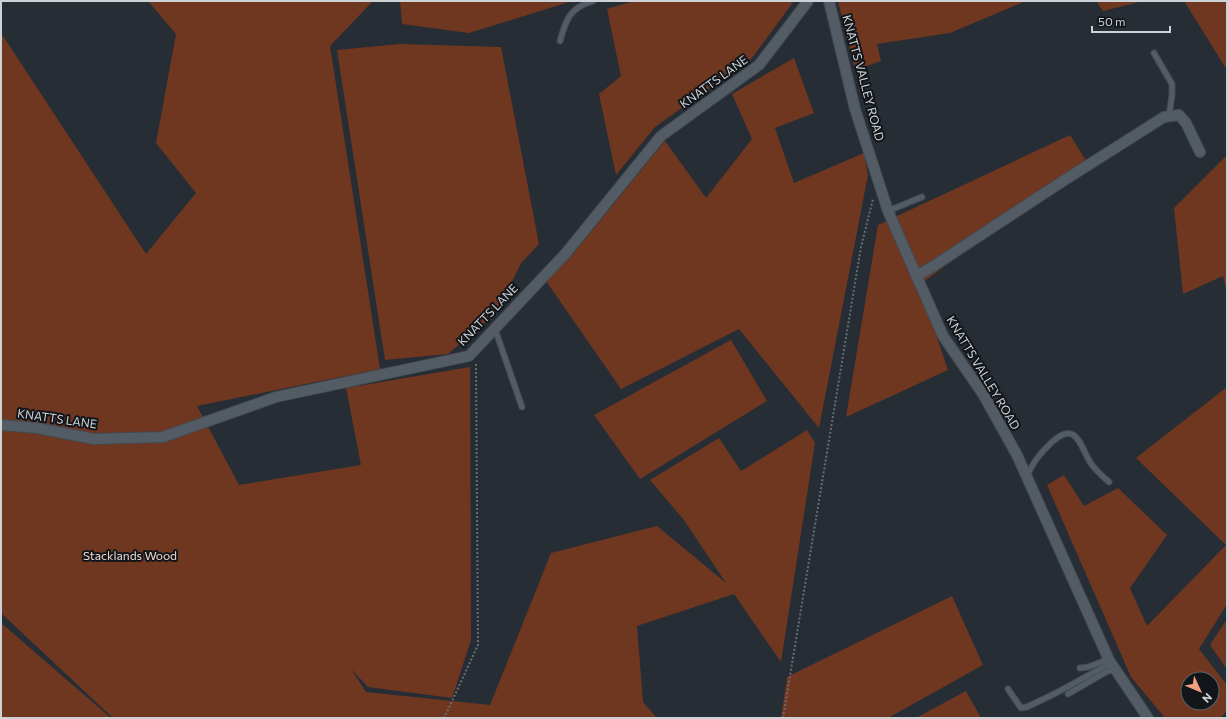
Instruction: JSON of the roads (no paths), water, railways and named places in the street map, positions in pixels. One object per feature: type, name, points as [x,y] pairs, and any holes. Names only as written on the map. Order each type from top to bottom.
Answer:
[{"type":"street","name":"KNATTS LANE","points":[[1,425],[37,428],[94,439],[163,437],[276,397],[469,356],[566,253],[661,136],[759,65],[808,1]]},
{"type":"street","name":"KNATTS VALLEY ROAD","points":[[829,1],[855,109],[888,211],[916,276],[943,336],[983,394],[1017,456],[1111,663],[1148,718]]},
{"type":"street","points":[[916,276],[932,268],[1108,152],[1164,117],[1179,115],[1186,123],[1200,152]]},
{"type":"lane","points":[[560,41],[567,20],[573,11],[593,1]]},
{"type":"lane","points":[[1154,53],[1172,84],[1169,116]]},
{"type":"lane","points":[[888,211],[922,197]]},
{"type":"lane","points":[[495,329],[522,407]]},
{"type":"lane","points":[[1027,478],[1031,466],[1039,455],[1054,441],[1064,434],[1070,433],[1077,437],[1095,470],[1109,482]]},
{"type":"lane","points":[[1080,668],[1111,663]]},
{"type":"lane","points":[[1008,689],[1021,708],[1026,707],[1056,693],[1111,663]]},
{"type":"lane","points":[[1068,694],[1106,672],[1111,663]]},
{"type":"park label","name":"Stacklands Wood","points":[[130,556]]}]
